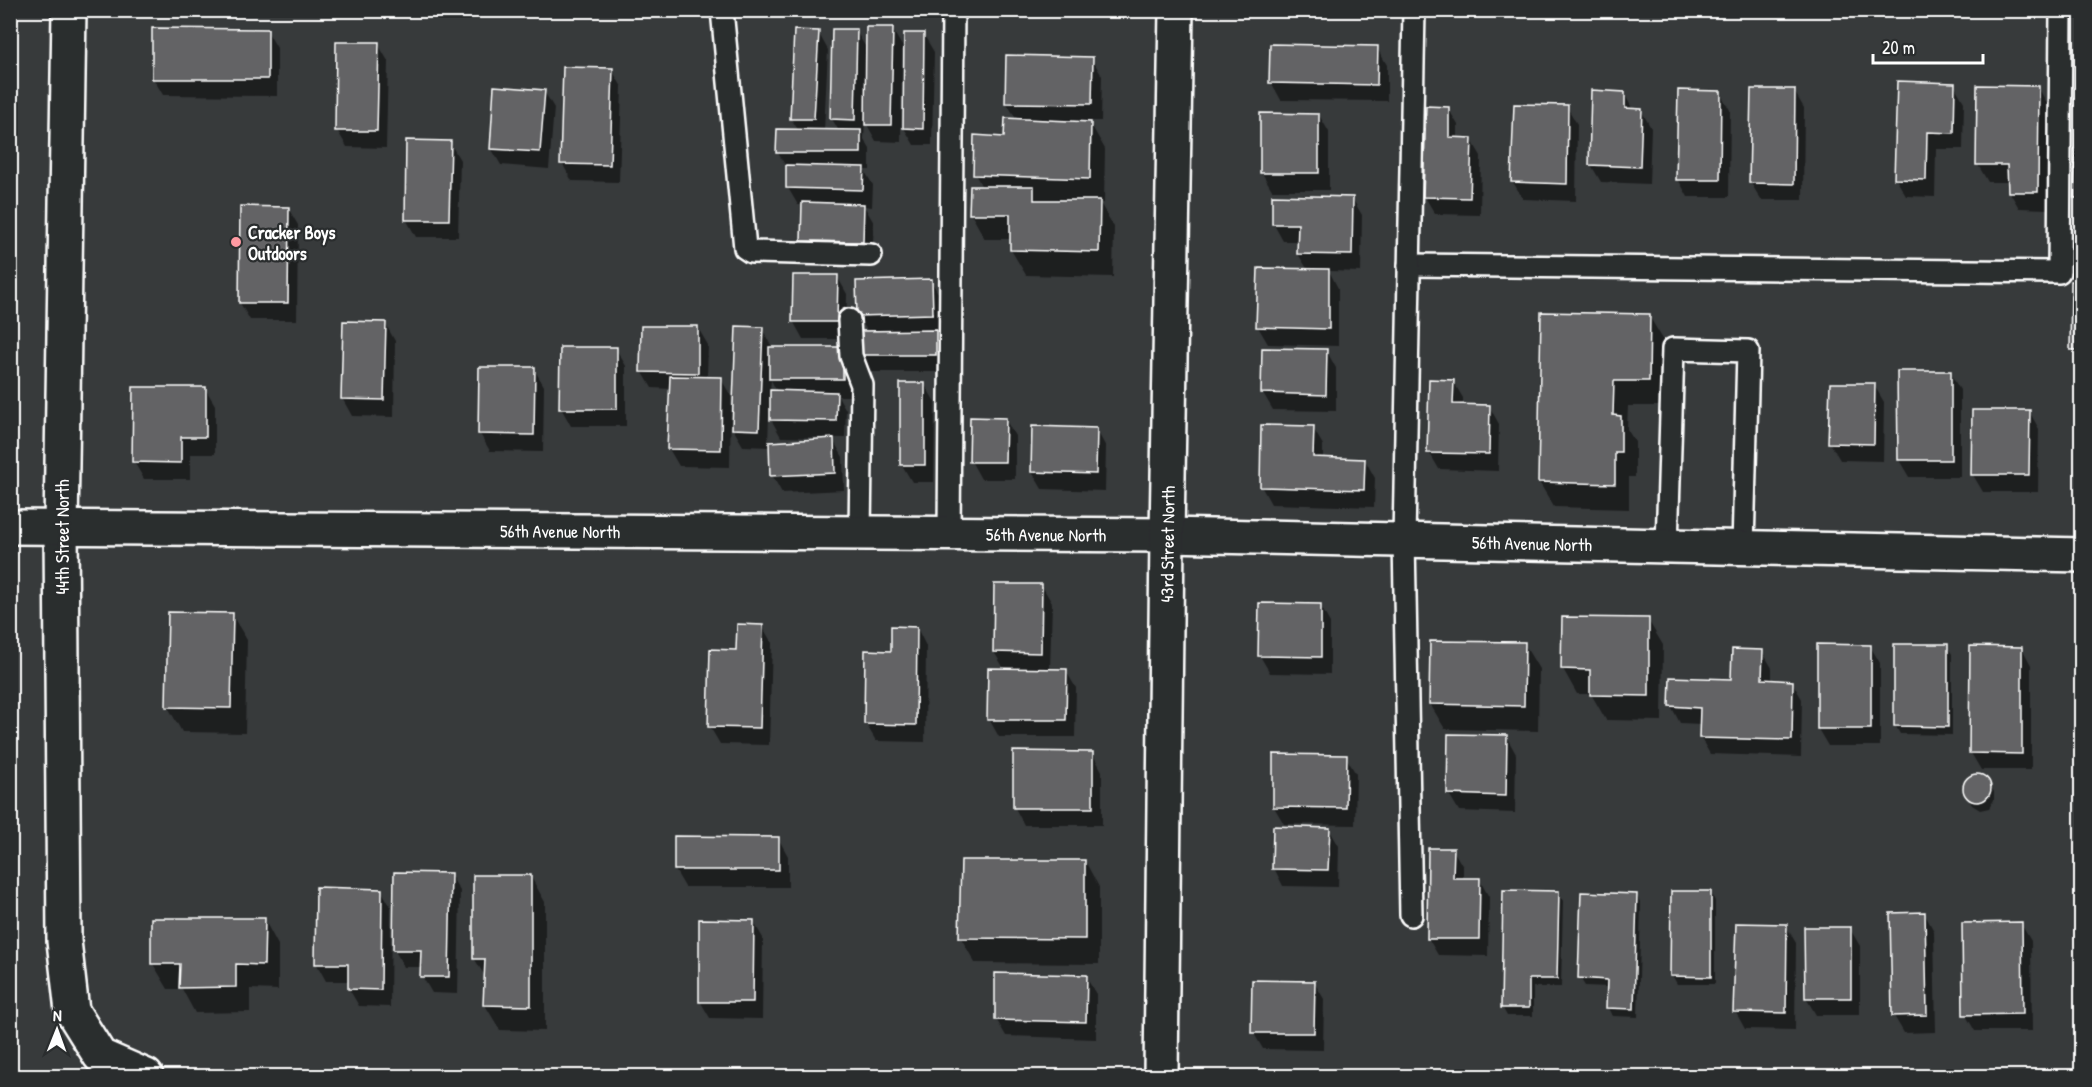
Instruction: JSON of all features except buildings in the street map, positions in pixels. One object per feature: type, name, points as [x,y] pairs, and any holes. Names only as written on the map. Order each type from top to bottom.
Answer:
[{"type":"street","name":"44th Street North","points":[[69,10],[61,528],[64,941],[72,1011],[100,1056],[146,1077]]},
{"type":"street","name":"43rd Street North","points":[[1161,1077],[1176,10]]},
{"type":"street","name":"56th Avenue North","points":[[10,527],[1167,535],[2082,555]]},
{"type":"lane","points":[[722,10],[745,248],[751,252],[871,255]]},
{"type":"lane","points":[[949,534],[953,10]]},
{"type":"lane","points":[[1411,915],[1404,540],[1414,10]]},
{"type":"lane","points":[[1409,265],[2059,272],[2061,10]]},
{"type":"lane","points":[[849,320],[851,356],[862,385],[860,533]]},
{"type":"lane","points":[[1667,546],[1672,349],[1749,351],[1743,548]]},
{"type":"place","name":"Cracker Boys Outdoors","points":[[236,242]]}]
